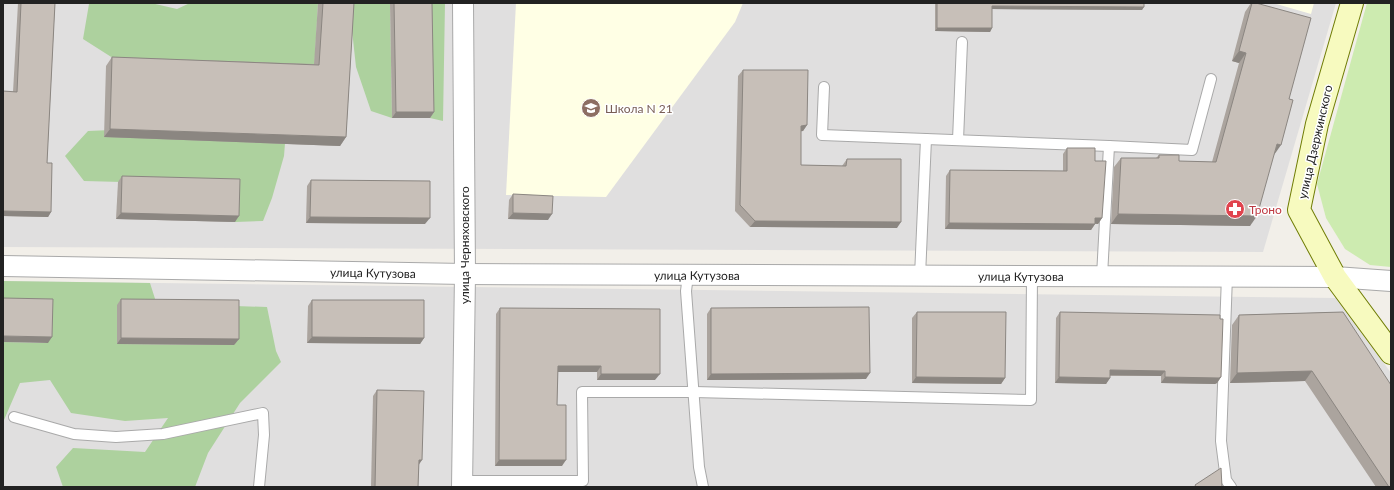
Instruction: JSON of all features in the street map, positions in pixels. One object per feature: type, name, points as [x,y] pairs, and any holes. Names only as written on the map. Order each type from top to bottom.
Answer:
[{"type":"street","name":"улица Черняховского","points":[[462,484],[465,274],[463,3]]},
{"type":"street","name":"улица Дзержинского","points":[[1352,3],[1317,124],[1300,210],[1335,277],[1391,352]]},
{"type":"street","name":"улица Кутузова","points":[[3,266],[465,274],[1335,277],[1391,281]]},
{"type":"lane","points":[[958,140],[962,42]]},
{"type":"lane","points":[[824,87],[822,135],[1192,150],[1211,79]]},
{"type":"lane","points":[[920,276],[926,139]]},
{"type":"lane","points":[[1102,276],[1109,146]]},
{"type":"lane","points":[[688,275],[686,290],[699,467],[703,487]]},
{"type":"lane","points":[[462,484],[583,481],[582,392],[694,392],[1031,400],[1032,276]]},
{"type":"lane","points":[[1227,276],[1221,441],[1226,480],[1231,487]]},
{"type":"lane","points":[[14,417],[74,434],[116,436],[163,434],[263,413],[264,435],[259,487]]},
{"type":"shaded area","points":[[3,3],[1336,3],[1263,252],[3,247]]},
{"type":"shaded area","name":"Школа N 21","points":[[516,3],[743,3],[735,22],[606,197],[506,195]]},
{"type":"shaded area","points":[[1273,3],[1314,3],[1311,14]]},
{"type":"shaded area","points":[[3,281],[1337,298],[1391,373],[1391,487],[3,487]]},
{"type":"green space","points":[[151,3],[177,9],[190,3],[318,3],[312,106],[288,105],[284,156],[272,198],[263,221],[235,222],[235,185],[84,181],[65,156],[88,131],[157,128],[116,60],[83,39],[89,4]]},
{"type":"green space","points":[[349,3],[445,3],[443,121],[430,118],[428,4],[390,4],[392,118],[371,111],[356,67]]},
{"type":"green space","points":[[1367,3],[1391,3],[1391,267],[1370,265],[1345,249],[1326,218],[1317,184]]},
{"type":"green space","points":[[3,281],[150,283],[157,305],[117,344],[234,345],[235,306],[267,307],[276,351],[281,362],[240,403],[208,453],[195,487],[63,487],[56,467],[73,448],[145,452],[168,418],[125,421],[71,413],[50,380],[20,383],[3,420],[3,342],[47,343],[3,304]]},
{"type":"building","points":[[21,3],[55,3],[47,163],[52,163],[51,212],[3,211],[3,91],[17,92]]},
{"type":"building","points":[[323,3],[354,3],[346,137],[110,129],[112,57],[319,65]]},
{"type":"building","points":[[394,3],[432,3],[434,112],[396,112]]},
{"type":"building","points":[[937,3],[1144,3],[1144,7],[992,6],[992,28],[937,28]]},
{"type":"building","points":[[1252,3],[1311,18],[1289,99],[1293,100],[1281,145],[1277,144],[1257,216],[1118,214],[1121,158],[1159,158],[1159,155],[1179,155],[1179,161],[1216,162],[1246,53],[1239,51]]},
{"type":"building","points":[[743,70],[808,70],[807,125],[801,126],[801,165],[846,166],[847,159],[901,159],[901,222],[755,221],[740,205]]},
{"type":"building","points":[[1067,148],[1095,148],[1095,161],[1106,161],[1102,218],[1095,218],[1095,224],[949,223],[950,170],[1067,171]]},
{"type":"building","points":[[122,176],[240,179],[239,216],[121,213]]},
{"type":"building","points":[[311,180],[430,181],[430,218],[310,217]]},
{"type":"building","points":[[513,194],[553,196],[552,214],[513,213]]},
{"type":"building","points":[[3,298],[53,299],[52,337],[3,336]]},
{"type":"building","points":[[121,299],[239,300],[239,339],[121,338]]},
{"type":"building","points":[[312,300],[424,300],[424,338],[312,337]]},
{"type":"building","points":[[869,307],[870,373],[711,374],[711,308]]},
{"type":"building","points":[[500,308],[660,309],[660,374],[601,374],[601,366],[558,366],[557,405],[566,405],[566,460],[499,460]]},
{"type":"building","points":[[917,312],[1006,312],[1005,378],[916,377]]},
{"type":"building","points":[[1060,312],[1220,315],[1220,319],[1223,319],[1221,377],[1165,377],[1165,371],[1110,370],[1110,378],[1059,377]]},
{"type":"building","points":[[1343,312],[1391,385],[1391,487],[1389,487],[1312,371],[1237,373],[1239,315]]},
{"type":"building","points":[[377,390],[424,391],[422,460],[419,460],[418,487],[375,487]]},
{"type":"building","points":[[1221,468],[1222,487],[1196,487],[1195,485]]},
{"type":"place","name":"Школа N 21","points":[[591,108]]},
{"type":"place","name":"Троно","points":[[1235,209]]}]
